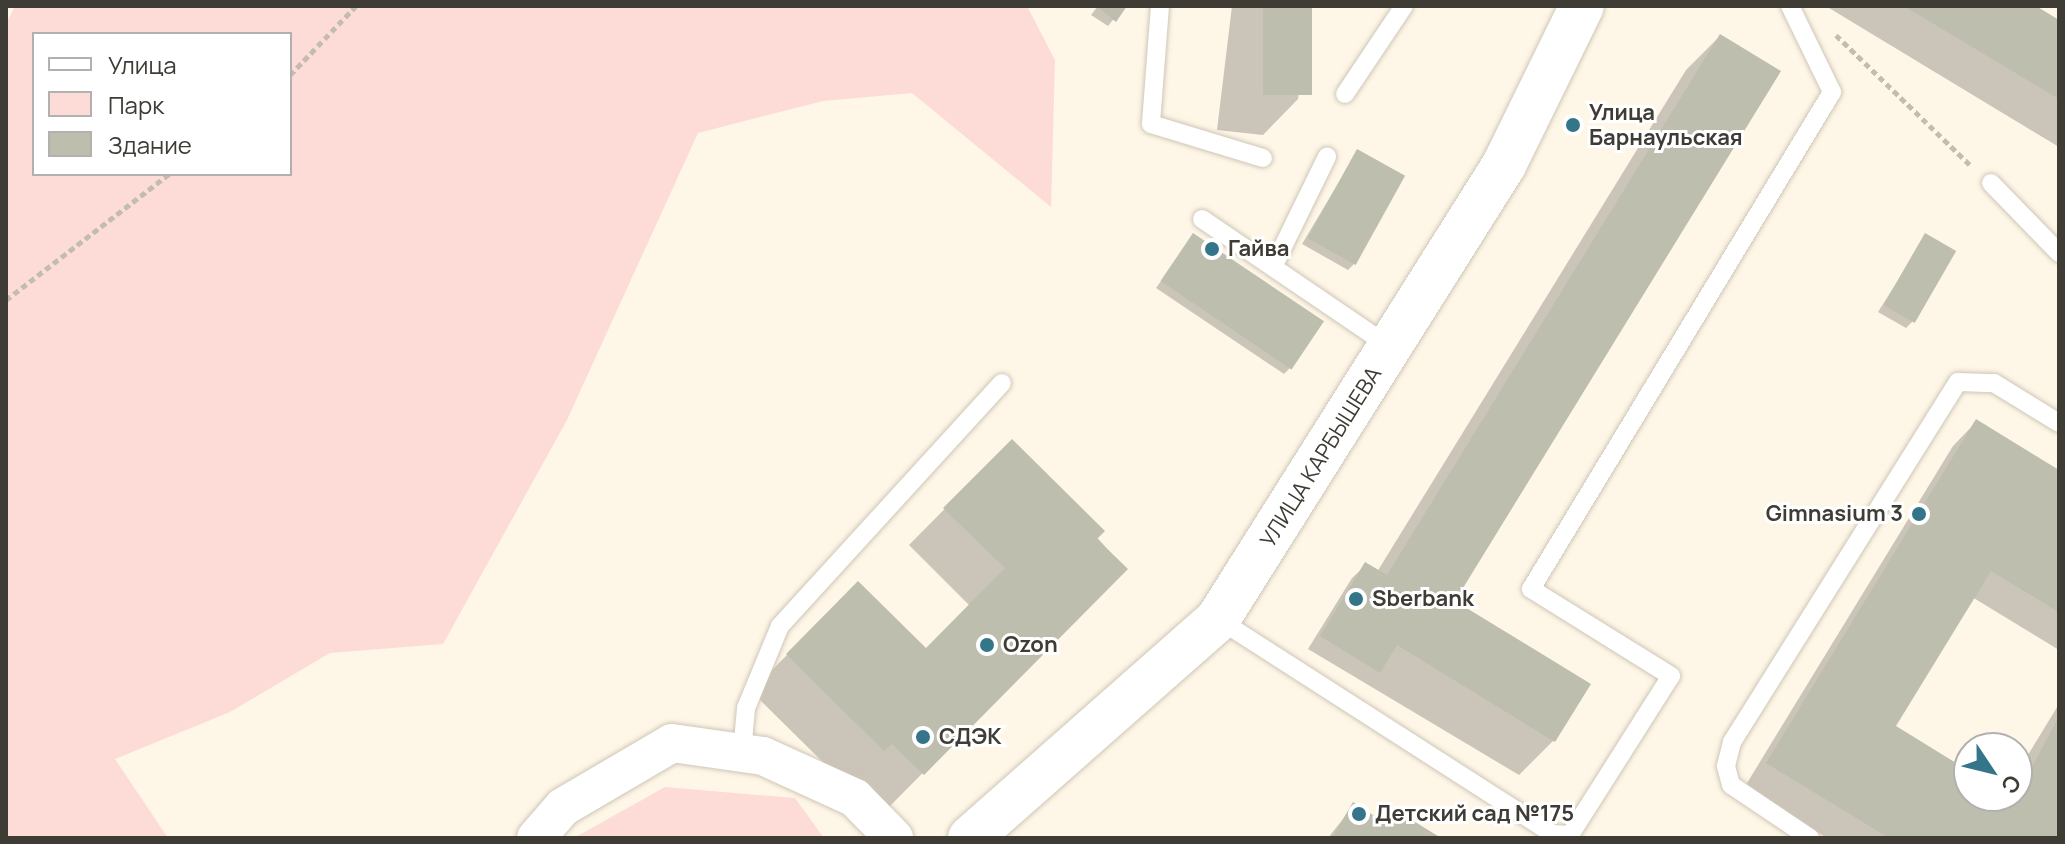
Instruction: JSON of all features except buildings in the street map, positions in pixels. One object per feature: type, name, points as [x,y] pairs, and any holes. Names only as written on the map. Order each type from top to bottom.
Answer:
[{"type":"street","name":"УЛИЦА КАРБЫШЕВА","points":[[970,838],[1218,619],[1504,165],[1582,6]]},
{"type":"street","points":[[536,838],[563,807],[672,743],[742,753],[855,798],[894,838]]},
{"type":"lane","points":[[1160,6],[1151,124],[1263,158]]},
{"type":"lane","points":[[1345,94],[1404,6]]},
{"type":"lane","points":[[1218,619],[1552,836],[1577,828],[1671,676],[1531,589],[1832,92],[1790,6]]},
{"type":"lane","points":[[1273,267],[1327,157]]},
{"type":"lane","points":[[1991,183],[2059,253]]},
{"type":"lane","points":[[1202,219],[1390,347]]},
{"type":"lane","points":[[1810,838],[1731,785],[1726,766],[1732,742],[1958,382],[1994,383],[2059,423]]},
{"type":"lane","points":[[742,753],[746,708],[780,626],[1002,383]]},
{"type":"path","points":[[292,73],[356,6]]},
{"type":"path","points":[[1826,24],[1893,96],[1991,183]]},
{"type":"path","points":[[6,300],[166,176]]},
{"type":"green space","points":[[15,6],[1027,6],[1055,60],[1051,207],[912,93],[823,101],[698,133],[567,420],[443,644],[330,653],[230,712],[115,759],[168,838],[6,838],[6,24]]},
{"type":"green space","points":[[665,787],[795,798],[824,838],[574,838]]},
{"type":"place","name":"Улица Барнаульская","points":[[1573,125]]},
{"type":"place","name":"Гайва","points":[[1212,249]]},
{"type":"place","name":"Gimnasium 3","points":[[1919,514]]},
{"type":"place","name":"Sberbank","points":[[1356,599]]},
{"type":"place","name":"Ozon","points":[[987,645]]},
{"type":"place","name":"СДЭК","points":[[923,737]]},
{"type":"place","name":"Детский сад №175","points":[[1359,814]]}]
